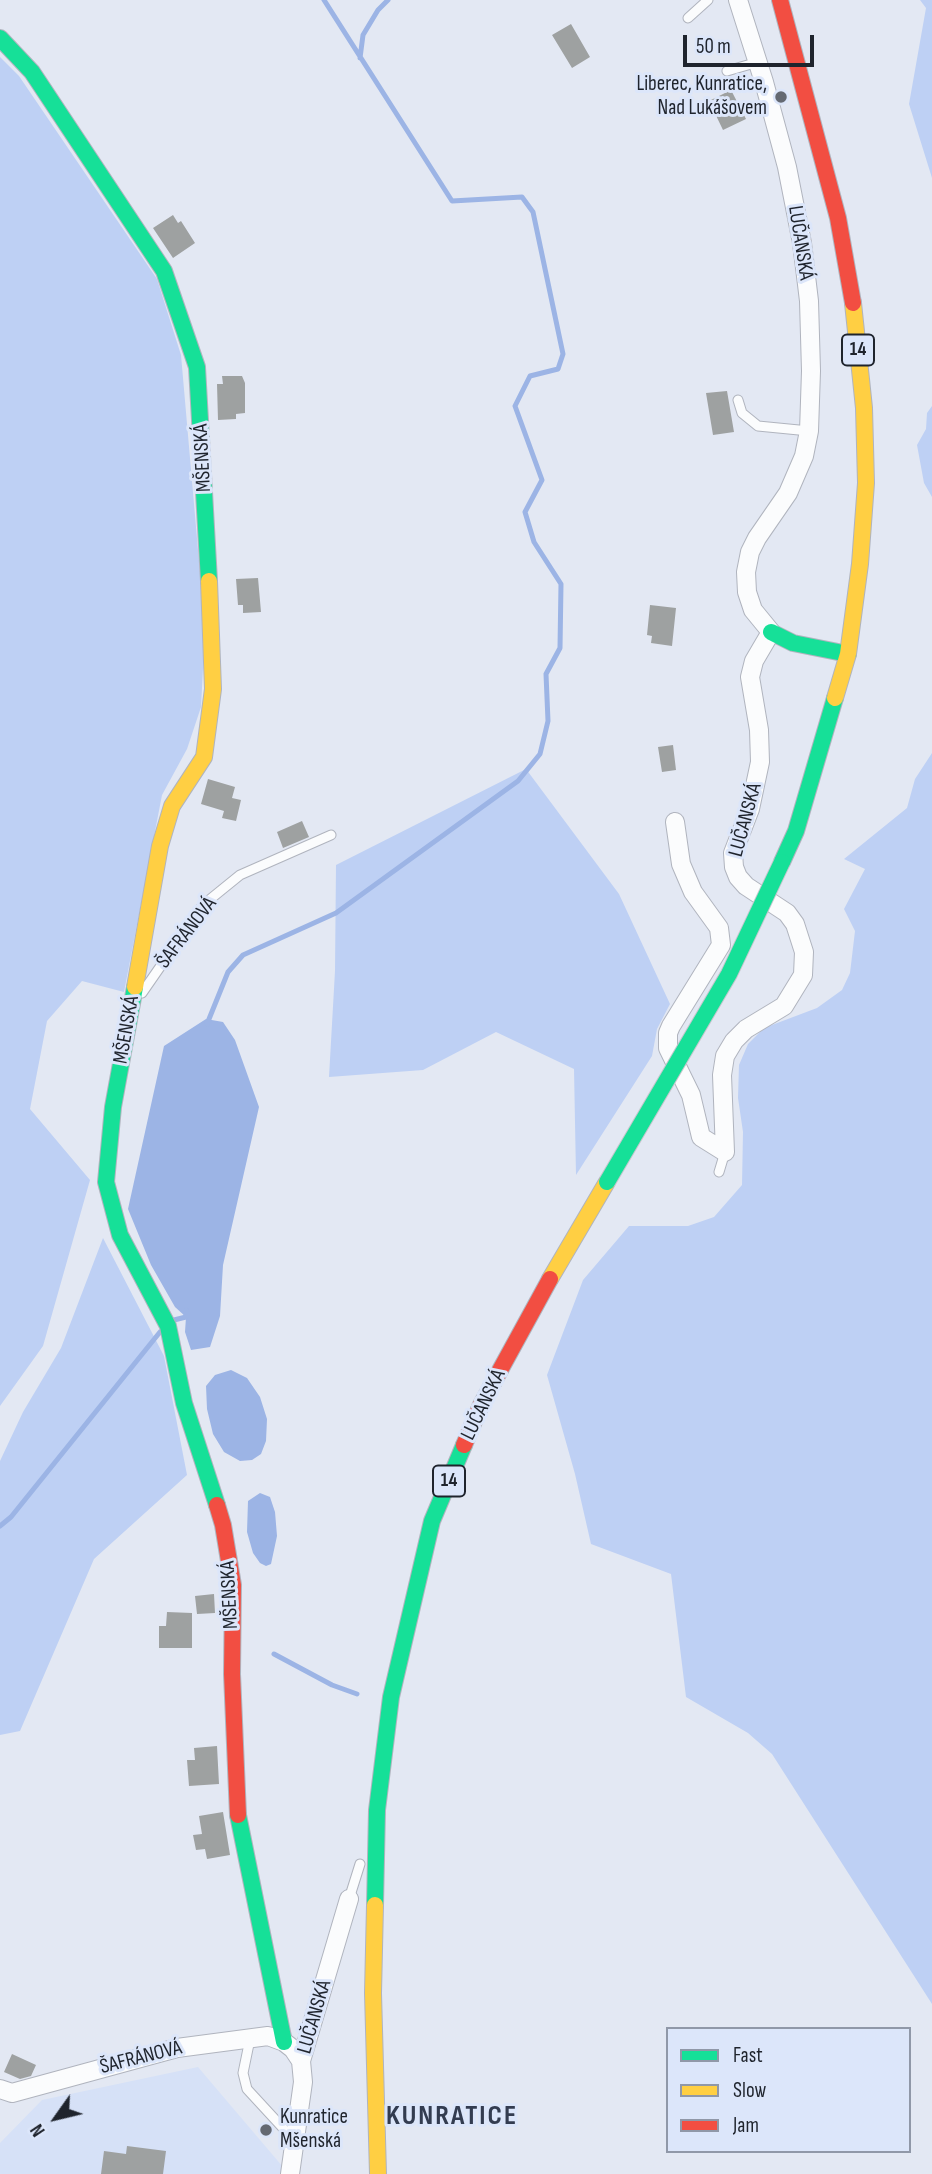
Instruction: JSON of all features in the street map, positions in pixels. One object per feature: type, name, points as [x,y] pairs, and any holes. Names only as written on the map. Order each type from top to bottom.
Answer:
[{"type":"main road","name":"14","points":[[780,0],[838,218],[853,302],[864,408],[866,484],[860,564],[848,653]]},
{"type":"main road","name":"MŠENSKÁ","points":[[0,38],[32,72],[164,271],[197,367],[213,689],[204,757],[172,806],[160,846],[113,1107],[106,1182],[120,1235],[168,1326],[184,1403],[223,1525],[233,1585],[232,1674],[239,1822],[284,2042]]},
{"type":"main road","points":[[771,632],[793,643],[848,653]]},
{"type":"main road","name":"LUČANSKÁ","points":[[378,2174],[373,1993],[377,1810],[391,1697],[432,1521],[481,1405],[538,1300],[719,993],[755,923],[796,831],[848,653]]},
{"type":"street","name":"LUČANSKÁ","points":[[725,1152],[722,1075],[725,1056],[734,1041],[746,1029],[784,1006],[803,975],[804,952],[795,924],[780,908],[746,886],[738,877],[733,853],[750,809],[760,762],[759,730],[750,677],[754,661],[771,632],[753,610],[747,592],[746,572],[750,552],[757,538],[773,517],[798,473],[809,431],[811,371],[809,302],[802,243],[787,166],[738,0]]},
{"type":"street","points":[[675,822],[681,864],[693,892],[719,928],[721,945],[671,1026],[668,1048],[691,1095],[701,1137],[725,1152]]},
{"type":"street","name":"LUČANSKÁ","points":[[290,2174],[303,2082],[301,2061],[349,1899]]},
{"type":"street","name":"ŠAFRÁNOVÁ","points":[[0,2089],[12,2093],[177,2048],[268,2036],[284,2042]]},
{"type":"street","points":[[284,2042],[301,2061]]},
{"type":"lane","points":[[688,18],[708,0]]},
{"type":"lane","points":[[727,72],[758,62]]},
{"type":"lane","points":[[738,400],[743,413],[758,426],[809,431]]},
{"type":"lane","name":"ŠAFRÁNOVÁ","points":[[130,1010],[203,905],[240,875],[331,835]]},
{"type":"lane","points":[[719,1172],[725,1152]]},
{"type":"lane","name":"LUČANSKÁ","points":[[349,1899],[360,1864]]},
{"type":"lane","points":[[250,2039],[243,2073],[247,2089],[295,2140]]},
{"type":"shaded area","points":[[920,0],[932,0],[932,178],[909,104],[926,8]]},
{"type":"shaded area","points":[[0,57],[19,76],[157,279],[181,355],[205,630],[201,707],[187,749],[162,795],[124,992],[82,981],[47,1021],[30,1109],[90,1180],[43,1346],[0,1406]]},
{"type":"shaded area","points":[[932,406],[932,497],[924,483],[917,445],[926,429],[927,413]]},
{"type":"shaded area","points":[[932,753],[932,2004],[772,1754],[748,1733],[686,1697],[671,1574],[591,1544],[575,1474],[547,1375],[583,1280],[629,1226],[688,1226],[714,1217],[742,1185],[743,1132],[738,1098],[739,1065],[748,1044],[764,1028],[817,1008],[842,990],[850,973],[855,931],[844,909],[865,869],[844,859],[907,808],[915,779]]},
{"type":"shaded area","points":[[526,769],[619,894],[670,1004],[657,1029],[652,1056],[576,1175],[574,1069],[496,1032],[423,1070],[329,1077],[335,971],[336,865]]},
{"type":"shaded area","points":[[206,1019],[223,1022],[235,1040],[259,1107],[223,1265],[220,1316],[210,1347],[191,1350],[185,1332],[186,1317],[175,1307],[151,1265],[128,1209],[164,1046]]},
{"type":"shaded area","points":[[103,1238],[164,1356],[187,1475],[94,1559],[20,1731],[0,1735],[0,1461],[23,1412],[61,1348]]},
{"type":"shaded area","points":[[231,1370],[247,1378],[260,1397],[267,1419],[266,1441],[261,1454],[252,1460],[240,1461],[224,1452],[213,1434],[207,1409],[206,1386],[215,1375]]},
{"type":"shaded area","points":[[260,1493],[270,1497],[275,1512],[277,1536],[271,1564],[266,1566],[260,1563],[253,1553],[247,1532],[248,1501]]},
{"type":"shaded area","points":[[198,2067],[283,2167],[282,2174],[0,2174],[0,2143],[42,2100]]},
{"type":"building","points":[[571,24],[590,57],[572,68],[552,35]]},
{"type":"building","points":[[731,90],[746,119],[723,130],[709,101]]},
{"type":"building","points":[[173,215],[178,223],[181,221],[195,243],[173,258],[153,228]]},
{"type":"building","points":[[222,376],[242,376],[245,383],[245,413],[236,414],[236,419],[218,420],[217,384],[223,384]]},
{"type":"building","points":[[727,391],[734,432],[713,435],[706,393]]},
{"type":"building","points":[[258,578],[261,612],[243,613],[243,605],[238,605],[236,579]]},
{"type":"building","points":[[650,605],[676,608],[672,646],[651,643],[652,636],[647,635]]},
{"type":"building","points":[[673,745],[676,770],[662,772],[658,747]]},
{"type":"building","points":[[208,779],[235,787],[232,798],[241,800],[236,821],[222,818],[224,811],[201,804]]},
{"type":"building","points":[[302,821],[309,837],[283,848],[277,832]]},
{"type":"building","points":[[214,1594],[215,1613],[197,1614],[195,1596]]},
{"type":"building","points":[[167,1612],[192,1613],[192,1648],[159,1648],[159,1626],[166,1626]]},
{"type":"building","points":[[217,1746],[219,1784],[189,1786],[187,1760],[195,1760],[194,1748]]},
{"type":"building","points":[[223,1812],[230,1855],[207,1859],[205,1849],[196,1850],[193,1835],[202,1834],[199,1816]]},
{"type":"building","points":[[12,2054],[36,2065],[31,2076],[20,2079],[4,2072]]},
{"type":"building","points":[[127,2146],[166,2151],[163,2174],[101,2174],[104,2151],[126,2154]]},
{"type":"waterway","points":[[207,1024],[228,972],[243,955],[336,913],[518,781],[540,754],[548,721],[546,674],[560,648],[561,584],[534,542],[525,512],[542,480],[515,406],[530,376],[558,369],[563,354],[533,212],[522,197],[452,201],[324,0]]},
{"type":"waterway","points":[[360,58],[363,35],[378,10],[388,0]]},
{"type":"waterway","points":[[174,1320],[186,1317],[186,1310]]},
{"type":"waterway","points":[[0,1526],[11,1517],[160,1332]]},
{"type":"waterway","points":[[274,1654],[332,1685],[357,1694]]},
{"type":"traffic: fast","points":[[0,38],[32,72],[164,271],[197,367],[209,581]]},
{"type":"traffic: fast","points":[[771,632],[793,643],[848,654]]},
{"type":"traffic: fast","points":[[782,862],[796,831],[835,698]]},
{"type":"traffic: fast","points":[[607,1182],[729,974],[782,862]]},
{"type":"traffic: fast","points":[[135,987],[113,1107],[106,1182],[120,1235],[168,1326],[184,1403],[217,1505]]},
{"type":"traffic: fast","points":[[375,1905],[377,1810],[391,1697],[432,1521],[464,1445]]},
{"type":"traffic: fast","points":[[238,1815],[284,2042]]},
{"type":"traffic: slow","points":[[835,698],[848,654],[860,564],[866,483],[864,408],[853,303]]},
{"type":"traffic: slow","points":[[135,987],[160,846],[172,806],[204,757],[213,689],[209,581]]},
{"type":"traffic: slow","points":[[550,1279],[607,1182]]},
{"type":"traffic: slow","points":[[375,1905],[373,1993],[378,2174]]},
{"type":"traffic: jam","points":[[780,0],[838,218],[853,303]]},
{"type":"traffic: jam","points":[[464,1445],[481,1405],[550,1279]]},
{"type":"traffic: jam","points":[[217,1505],[233,1585],[232,1674],[238,1815]]},
{"type":"place","name":"Liberec, Kunratice, Nad Lukášovem","points":[[781,97]]},
{"type":"place","name":"Kunratice Mšenská","points":[[266,2130]]},
{"type":"district","name":"KUNRATICE","points":[[452,2117]]}]
